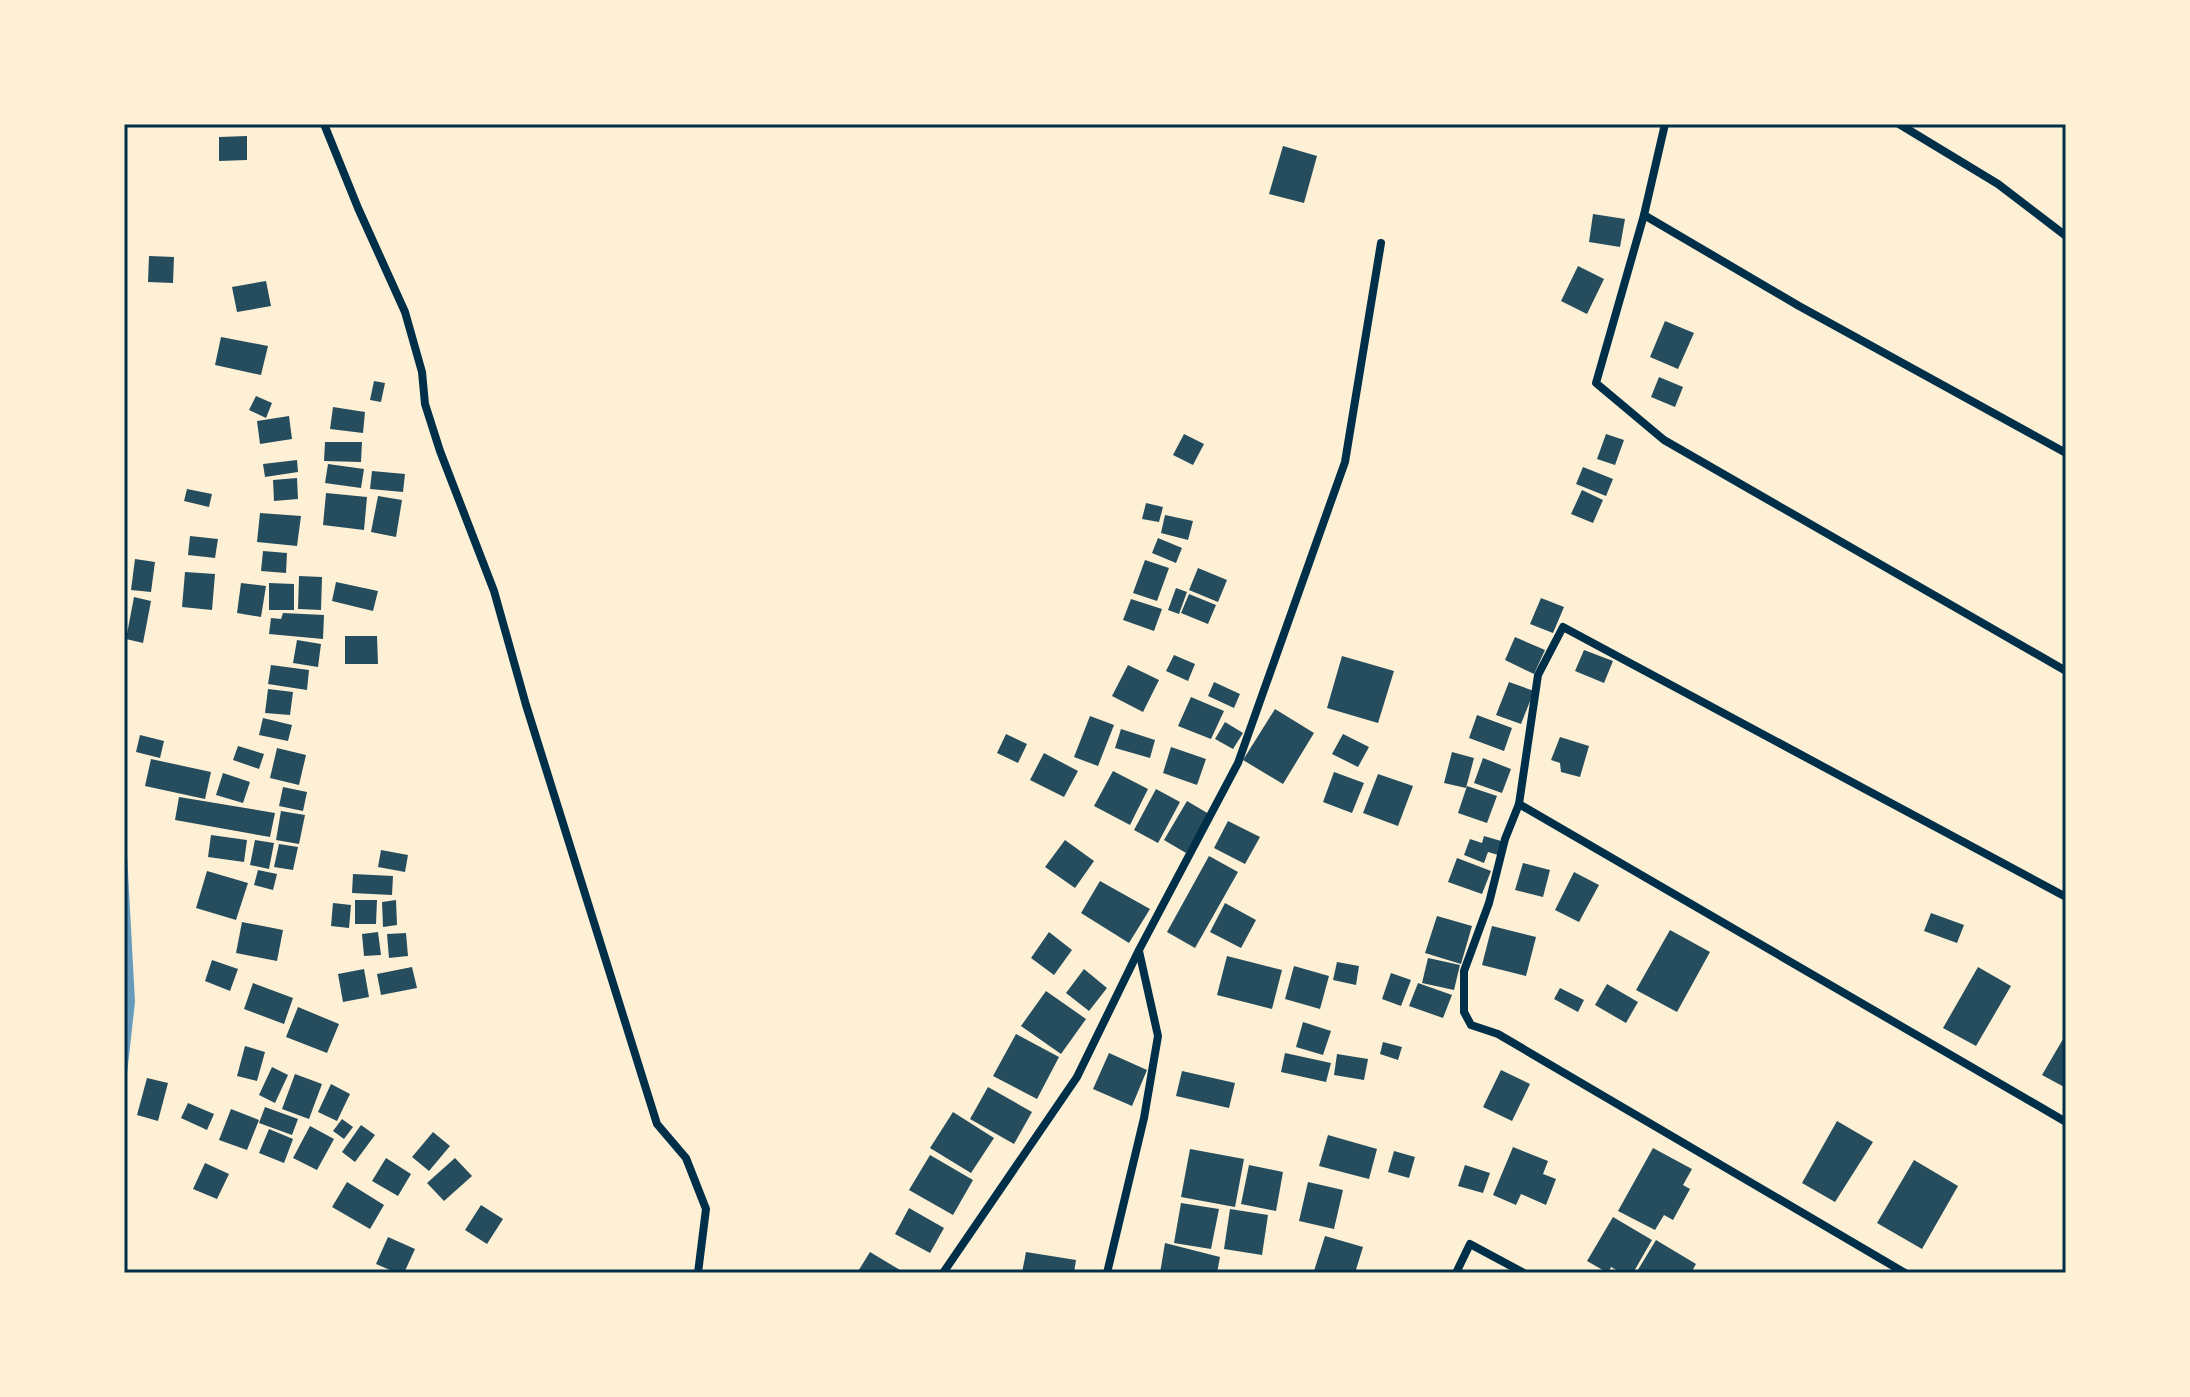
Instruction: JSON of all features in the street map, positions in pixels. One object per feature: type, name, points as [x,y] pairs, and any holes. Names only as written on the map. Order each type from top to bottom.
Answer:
[{"type":"street","points":[[324,124],[405,312],[422,372],[425,404],[494,591],[526,705],[657,1124],[686,1158],[706,1209],[698,1273]]},
{"type":"street","points":[[1665,124],[1644,215],[1596,383],[1664,440],[2066,671]]},
{"type":"street","points":[[1899,124],[1998,184],[2066,236]]},
{"type":"street","points":[[1644,215],[1799,306],[2066,453]]},
{"type":"street","points":[[943,1273],[1077,1077],[1139,950],[1238,763],[1345,462],[1381,243]]},
{"type":"street","points":[[1905,1273],[1498,1034],[1471,1025],[1464,1012],[1464,971],[1489,903],[1505,839],[1519,804],[1538,675],[1563,627],[2066,897]]},
{"type":"street","points":[[1519,804],[2066,1122]]},
{"type":"street","points":[[1107,1273],[1144,1118],[1158,1036],[1139,950]]},
{"type":"street","points":[[1456,1273],[1470,1244],[1524,1273]]},
{"type":"water","points":[[124,798],[135,1002],[124,1101]]},
{"type":"building","points":[[247,136],[247,160],[219,161],[219,137]]},
{"type":"building","points":[[1283,146],[1317,156],[1304,203],[1269,194]]},
{"type":"building","points":[[1593,214],[1625,219],[1620,247],[1589,242]]},
{"type":"building","points":[[149,256],[174,257],[173,283],[148,282]]},
{"type":"building","points":[[1578,266],[1604,279],[1587,314],[1561,301]]},
{"type":"building","points":[[266,281],[271,306],[237,312],[232,287]]},
{"type":"building","points":[[1665,321],[1694,333],[1678,369],[1650,357]]},
{"type":"building","points":[[221,337],[268,346],[261,375],[215,365]]},
{"type":"building","points":[[1659,377],[1683,387],[1675,407],[1651,397]]},
{"type":"building","points":[[374,381],[385,383],[381,402],[370,400]]},
{"type":"building","points":[[256,396],[272,403],[266,418],[249,410]]},
{"type":"building","points":[[333,407],[365,412],[363,433],[330,429]]},
{"type":"building","points":[[289,416],[292,439],[260,444],[257,421]]},
{"type":"building","points":[[1184,434],[1204,444],[1193,465],[1173,455]]},
{"type":"building","points":[[1606,434],[1624,440],[1615,465],[1597,459]]},
{"type":"building","points":[[325,442],[362,442],[361,462],[324,461]]},
{"type":"building","points":[[297,460],[298,472],[265,477],[263,464]]},
{"type":"building","points":[[328,464],[364,469],[361,488],[325,483]]},
{"type":"building","points":[[1583,467],[1613,479],[1606,496],[1576,484]]},
{"type":"building","points":[[372,471],[405,474],[403,492],[370,489]]},
{"type":"building","points":[[297,478],[298,499],[274,501],[273,480]]},
{"type":"building","points":[[187,489],[212,494],[209,507],[184,501]]},
{"type":"building","points":[[1582,490],[1603,500],[1593,523],[1571,514]]},
{"type":"building","points":[[326,493],[367,497],[364,530],[323,525]]},
{"type":"building","points":[[378,496],[402,500],[396,537],[371,532]]},
{"type":"building","points":[[1146,503],[1163,507],[1159,522],[1142,519]]},
{"type":"building","points":[[260,513],[301,516],[297,546],[257,542]]},
{"type":"building","points":[[1165,515],[1193,521],[1188,540],[1161,533]]},
{"type":"building","points":[[190,536],[218,539],[215,558],[188,555]]},
{"type":"building","points":[[1158,538],[1182,548],[1176,563],[1152,553]]},
{"type":"building","points":[[263,551],[287,553],[286,573],[261,571]]},
{"type":"building","points":[[135,559],[155,562],[151,592],[131,590]]},
{"type":"building","points":[[1145,560],[1169,568],[1157,601],[1133,593]]},
{"type":"building","points":[[1198,568],[1227,580],[1218,602],[1189,590]]},
{"type":"building","points":[[185,572],[215,574],[212,610],[182,607]]},
{"type":"building","points":[[299,576],[322,577],[321,610],[298,609]]},
{"type":"building","points":[[336,582],[378,591],[373,611],[332,601]]},
{"type":"building","points":[[241,583],[266,586],[261,617],[237,613]]},
{"type":"building","points":[[269,583],[294,584],[294,610],[269,610]]},
{"type":"building","points":[[1176,588],[1187,592],[1179,614],[1168,610]]},
{"type":"building","points":[[1189,594],[1216,605],[1208,624],[1181,613]]},
{"type":"building","points":[[134,597],[151,601],[143,643],[126,639]]},
{"type":"building","points":[[1541,598],[1564,607],[1553,633],[1530,624]]},
{"type":"building","points":[[1131,599],[1162,609],[1154,631],[1123,620]]},
{"type":"building","points":[[283,613],[324,615],[323,639],[269,634],[271,618],[281,619]]},
{"type":"building","points":[[345,636],[377,636],[378,664],[345,664]]},
{"type":"building","points":[[1515,637],[1545,650],[1534,674],[1505,660]]},
{"type":"building","points":[[297,640],[321,644],[318,667],[293,663]]},
{"type":"building","points":[[1584,650],[1613,661],[1604,683],[1575,671]]},
{"type":"building","points":[[1174,655],[1195,664],[1188,681],[1166,671]]},
{"type":"building","points":[[1342,656],[1394,671],[1378,723],[1327,708]]},
{"type":"building","points":[[271,665],[309,670],[307,690],[268,684]]},
{"type":"building","points":[[1128,665],[1159,680],[1143,712],[1112,696]]},
{"type":"building","points":[[1214,682],[1240,694],[1234,708],[1208,696]]},
{"type":"building","points":[[1509,682],[1534,691],[1521,724],[1496,715]]},
{"type":"building","points":[[268,689],[293,692],[290,715],[265,713]]},
{"type":"building","points":[[1191,697],[1224,711],[1211,739],[1178,726]]},
{"type":"building","points":[[1275,709],[1314,733],[1283,784],[1243,760]]},
{"type":"building","points":[[1477,715],[1512,728],[1504,751],[1469,738]]},
{"type":"building","points":[[1090,716],[1114,725],[1098,766],[1074,757]]},
{"type":"building","points":[[263,718],[292,725],[288,741],[259,735]]},
{"type":"building","points":[[1225,722],[1243,733],[1233,749],[1215,739]]},
{"type":"building","points":[[1121,729],[1155,740],[1150,758],[1115,748]]},
{"type":"building","points":[[1006,734],[1027,744],[1018,763],[997,753]]},
{"type":"building","points":[[1343,734],[1369,747],[1358,767],[1332,754]]},
{"type":"building","points":[[140,735],[164,741],[160,758],[136,752]]},
{"type":"building","points":[[1560,737],[1589,746],[1580,777],[1561,772],[1560,763],[1551,760]]},
{"type":"building","points":[[238,746],[264,754],[259,769],[233,760]]},
{"type":"building","points":[[1171,747],[1206,759],[1197,785],[1163,773]]},
{"type":"building","points":[[277,748],[306,755],[299,785],[270,778]]},
{"type":"building","points":[[1452,752],[1474,758],[1466,788],[1444,783]]},
{"type":"building","points":[[1044,753],[1078,771],[1064,797],[1030,780]]},
{"type":"building","points":[[1483,758],[1511,769],[1502,793],[1474,783]]},
{"type":"building","points":[[151,759],[211,772],[205,799],[145,786]]},
{"type":"building","points":[[1113,771],[1148,789],[1130,825],[1094,806]]},
{"type":"building","points":[[1334,772],[1364,783],[1352,813],[1323,802]]},
{"type":"building","points":[[223,773],[250,782],[243,803],[216,795]]},
{"type":"building","points":[[1378,774],[1413,786],[1398,826],[1363,813]]},
{"type":"building","points":[[1467,786],[1497,796],[1487,823],[1458,813]]},
{"type":"building","points":[[283,787],[307,792],[303,811],[279,806]]},
{"type":"building","points":[[1156,789],[1180,802],[1158,843],[1134,830]]},
{"type":"building","points":[[179,797],[275,813],[270,837],[175,820]]},
{"type":"building","points":[[1187,801],[1209,814],[1186,853],[1164,840]]},
{"type":"building","points":[[281,811],[305,815],[299,844],[276,840]]},
{"type":"building","points":[[1228,821],[1260,837],[1245,864],[1214,848]]},
{"type":"building","points":[[211,835],[247,840],[244,862],[208,857]]},
{"type":"building","points":[[1484,836],[1501,841],[1498,855],[1488,852],[1484,863],[1464,855],[1470,839],[1482,843]]},
{"type":"building","points":[[255,840],[274,843],[269,869],[250,865]]},
{"type":"building","points":[[1065,840],[1094,861],[1075,888],[1045,867]]},
{"type":"building","points":[[279,844],[298,847],[293,870],[274,867]]},
{"type":"building","points":[[381,850],[408,855],[405,872],[378,867]]},
{"type":"building","points":[[1209,856],[1238,872],[1195,948],[1167,932]]},
{"type":"building","points":[[1457,858],[1491,871],[1482,894],[1448,882]]},
{"type":"building","points":[[1523,863],[1550,870],[1543,897],[1515,890]]},
{"type":"building","points":[[258,870],[277,874],[273,890],[254,885]]},
{"type":"building","points":[[207,871],[248,883],[236,920],[196,908]]},
{"type":"building","points":[[1574,872],[1599,885],[1579,922],[1555,910]]},
{"type":"building","points":[[353,874],[393,876],[392,895],[352,893]]},
{"type":"building","points":[[1100,881],[1150,909],[1129,943],[1081,913]]},
{"type":"building","points":[[355,900],[377,900],[376,924],[355,924]]},
{"type":"building","points":[[396,900],[397,925],[383,927],[382,902]]},
{"type":"building","points":[[333,903],[351,905],[349,928],[331,926]]},
{"type":"building","points":[[1225,903],[1256,920],[1241,948],[1210,932]]},
{"type":"building","points":[[1931,913],[1964,925],[1957,943],[1924,931]]},
{"type":"building","points":[[1437,916],[1472,926],[1461,964],[1425,953]]},
{"type":"building","points":[[242,922],[283,930],[277,961],[236,953]]},
{"type":"building","points":[[1492,926],[1536,937],[1526,976],[1482,965]]},
{"type":"building","points":[[1670,930],[1710,952],[1677,1012],[1636,990]]},
{"type":"building","points":[[378,932],[381,955],[364,956],[362,934]]},
{"type":"building","points":[[1049,932],[1072,950],[1054,975],[1031,958]]},
{"type":"building","points":[[406,933],[408,956],[389,958],[387,934]]},
{"type":"building","points":[[1227,956],[1282,970],[1272,1009],[1217,995]]},
{"type":"building","points":[[1428,958],[1460,965],[1454,990],[1422,983]]},
{"type":"building","points":[[212,960],[238,969],[230,991],[205,981]]},
{"type":"building","points":[[1337,962],[1359,966],[1356,985],[1333,980]]},
{"type":"building","points":[[1294,966],[1329,976],[1320,1009],[1285,999]]},
{"type":"building","points":[[412,967],[417,988],[381,995],[377,974]]},
{"type":"building","points":[[1978,967],[2011,986],[1976,1046],[1943,1028]]},
{"type":"building","points":[[364,969],[369,997],[343,1002],[338,974]]},
{"type":"building","points":[[1084,969],[1107,988],[1089,1011],[1066,993]]},
{"type":"building","points":[[1391,973],[1411,980],[1401,1006],[1382,999]]},
{"type":"building","points":[[253,983],[293,998],[284,1024],[244,1009]]},
{"type":"building","points":[[1418,983],[1452,995],[1443,1018],[1409,1006]]},
{"type":"building","points":[[1607,984],[1638,1002],[1626,1023],[1595,1005]]},
{"type":"building","points":[[1560,988],[1584,1000],[1578,1012],[1554,999]]},
{"type":"building","points":[[1046,991],[1086,1019],[1061,1054],[1021,1026]]},
{"type":"building","points":[[298,1007],[339,1024],[327,1053],[286,1037]]},
{"type":"building","points":[[1303,1022],[1331,1031],[1323,1055],[1296,1047]]},
{"type":"building","points":[[1016,1034],[1059,1057],[1037,1099],[993,1076]]},
{"type":"building","points":[[2066,1034],[2066,1088],[2042,1075]]},
{"type":"building","points":[[1383,1042],[1402,1047],[1398,1060],[1380,1054]]},
{"type":"building","points":[[245,1046],[265,1052],[257,1081],[237,1076]]},
{"type":"building","points":[[1109,1053],[1147,1070],[1132,1106],[1093,1089]]},
{"type":"building","points":[[1285,1053],[1331,1063],[1326,1082],[1281,1072]]},
{"type":"building","points":[[1337,1054],[1368,1059],[1364,1080],[1334,1075]]},
{"type":"building","points":[[272,1067],[288,1075],[275,1103],[259,1095]]},
{"type":"building","points":[[1501,1070],[1530,1084],[1512,1121],[1483,1107]]},
{"type":"building","points":[[1182,1071],[1235,1083],[1229,1108],[1176,1096]]},
{"type":"building","points":[[295,1074],[322,1084],[309,1119],[282,1109]]},
{"type":"building","points":[[147,1078],[168,1083],[158,1121],[137,1115]]},
{"type":"building","points":[[331,1084],[350,1094],[337,1121],[318,1112]]},
{"type":"building","points":[[988,1087],[1032,1112],[1014,1144],[970,1119]]},
{"type":"building","points":[[188,1103],[214,1114],[207,1130],[181,1118]]},
{"type":"building","points":[[265,1107],[298,1119],[292,1135],[259,1123]]},
{"type":"building","points":[[231,1109],[259,1120],[247,1150],[219,1140]]},
{"type":"building","points":[[953,1112],[994,1138],[971,1173],[930,1148]]},
{"type":"building","points":[[342,1119],[353,1127],[344,1139],[333,1131]]},
{"type":"building","points":[[1837,1121],[1873,1142],[1835,1202],[1802,1183]]},
{"type":"building","points":[[361,1125],[375,1135],[355,1162],[342,1152]]},
{"type":"building","points":[[310,1126],[334,1139],[317,1170],[293,1158]]},
{"type":"building","points":[[269,1129],[293,1139],[284,1163],[259,1153]]},
{"type":"building","points":[[433,1132],[450,1146],[429,1171],[412,1157]]},
{"type":"building","points":[[1328,1135],[1377,1149],[1369,1179],[1319,1166]]},
{"type":"building","points":[[1513,1147],[1548,1161],[1543,1174],[1556,1179],[1546,1205],[1521,1194],[1516,1205],[1493,1195]]},
{"type":"building","points":[[1653,1148],[1692,1169],[1683,1185],[1690,1189],[1673,1220],[1664,1215],[1655,1230],[1618,1211]]},
{"type":"building","points":[[1190,1149],[1244,1159],[1235,1207],[1181,1197]]},
{"type":"building","points":[[1394,1151],[1415,1157],[1409,1178],[1388,1172]]},
{"type":"building","points":[[930,1155],[973,1180],[953,1215],[909,1190]]},
{"type":"building","points":[[386,1158],[411,1174],[398,1196],[372,1181]]},
{"type":"building","points":[[455,1158],[472,1176],[444,1201],[427,1183]]},
{"type":"building","points":[[1914,1160],[1958,1186],[1922,1249],[1877,1223]]},
{"type":"building","points":[[205,1163],[229,1174],[217,1199],[193,1189]]},
{"type":"building","points":[[1249,1165],[1283,1172],[1276,1211],[1241,1204]]},
{"type":"building","points":[[1465,1165],[1490,1173],[1483,1193],[1458,1186]]},
{"type":"building","points":[[347,1182],[384,1205],[370,1229],[332,1207]]},
{"type":"building","points":[[1308,1182],[1343,1190],[1334,1229],[1299,1221]]},
{"type":"building","points":[[1181,1203],[1219,1209],[1211,1249],[1174,1243]]},
{"type":"building","points":[[481,1205],[503,1219],[487,1244],[465,1230]]},
{"type":"building","points":[[909,1208],[944,1228],[930,1253],[895,1234]]},
{"type":"building","points":[[1230,1209],[1268,1215],[1262,1255],[1224,1249]]},
{"type":"building","points":[[1613,1217],[1652,1240],[1633,1273],[1622,1273],[1611,1267],[1608,1273],[1587,1261]]},
{"type":"building","points":[[1325,1236],[1363,1247],[1355,1273],[1314,1271]]},
{"type":"building","points":[[388,1237],[415,1249],[404,1273],[376,1264]]},
{"type":"building","points":[[1656,1240],[1696,1264],[1691,1273],[1636,1273]]},
{"type":"building","points":[[1165,1243],[1220,1257],[1217,1273],[1160,1273]]},
{"type":"building","points":[[870,1252],[905,1273],[857,1273]]},
{"type":"building","points":[[1026,1252],[1076,1260],[1074,1273],[1022,1273]]}]
